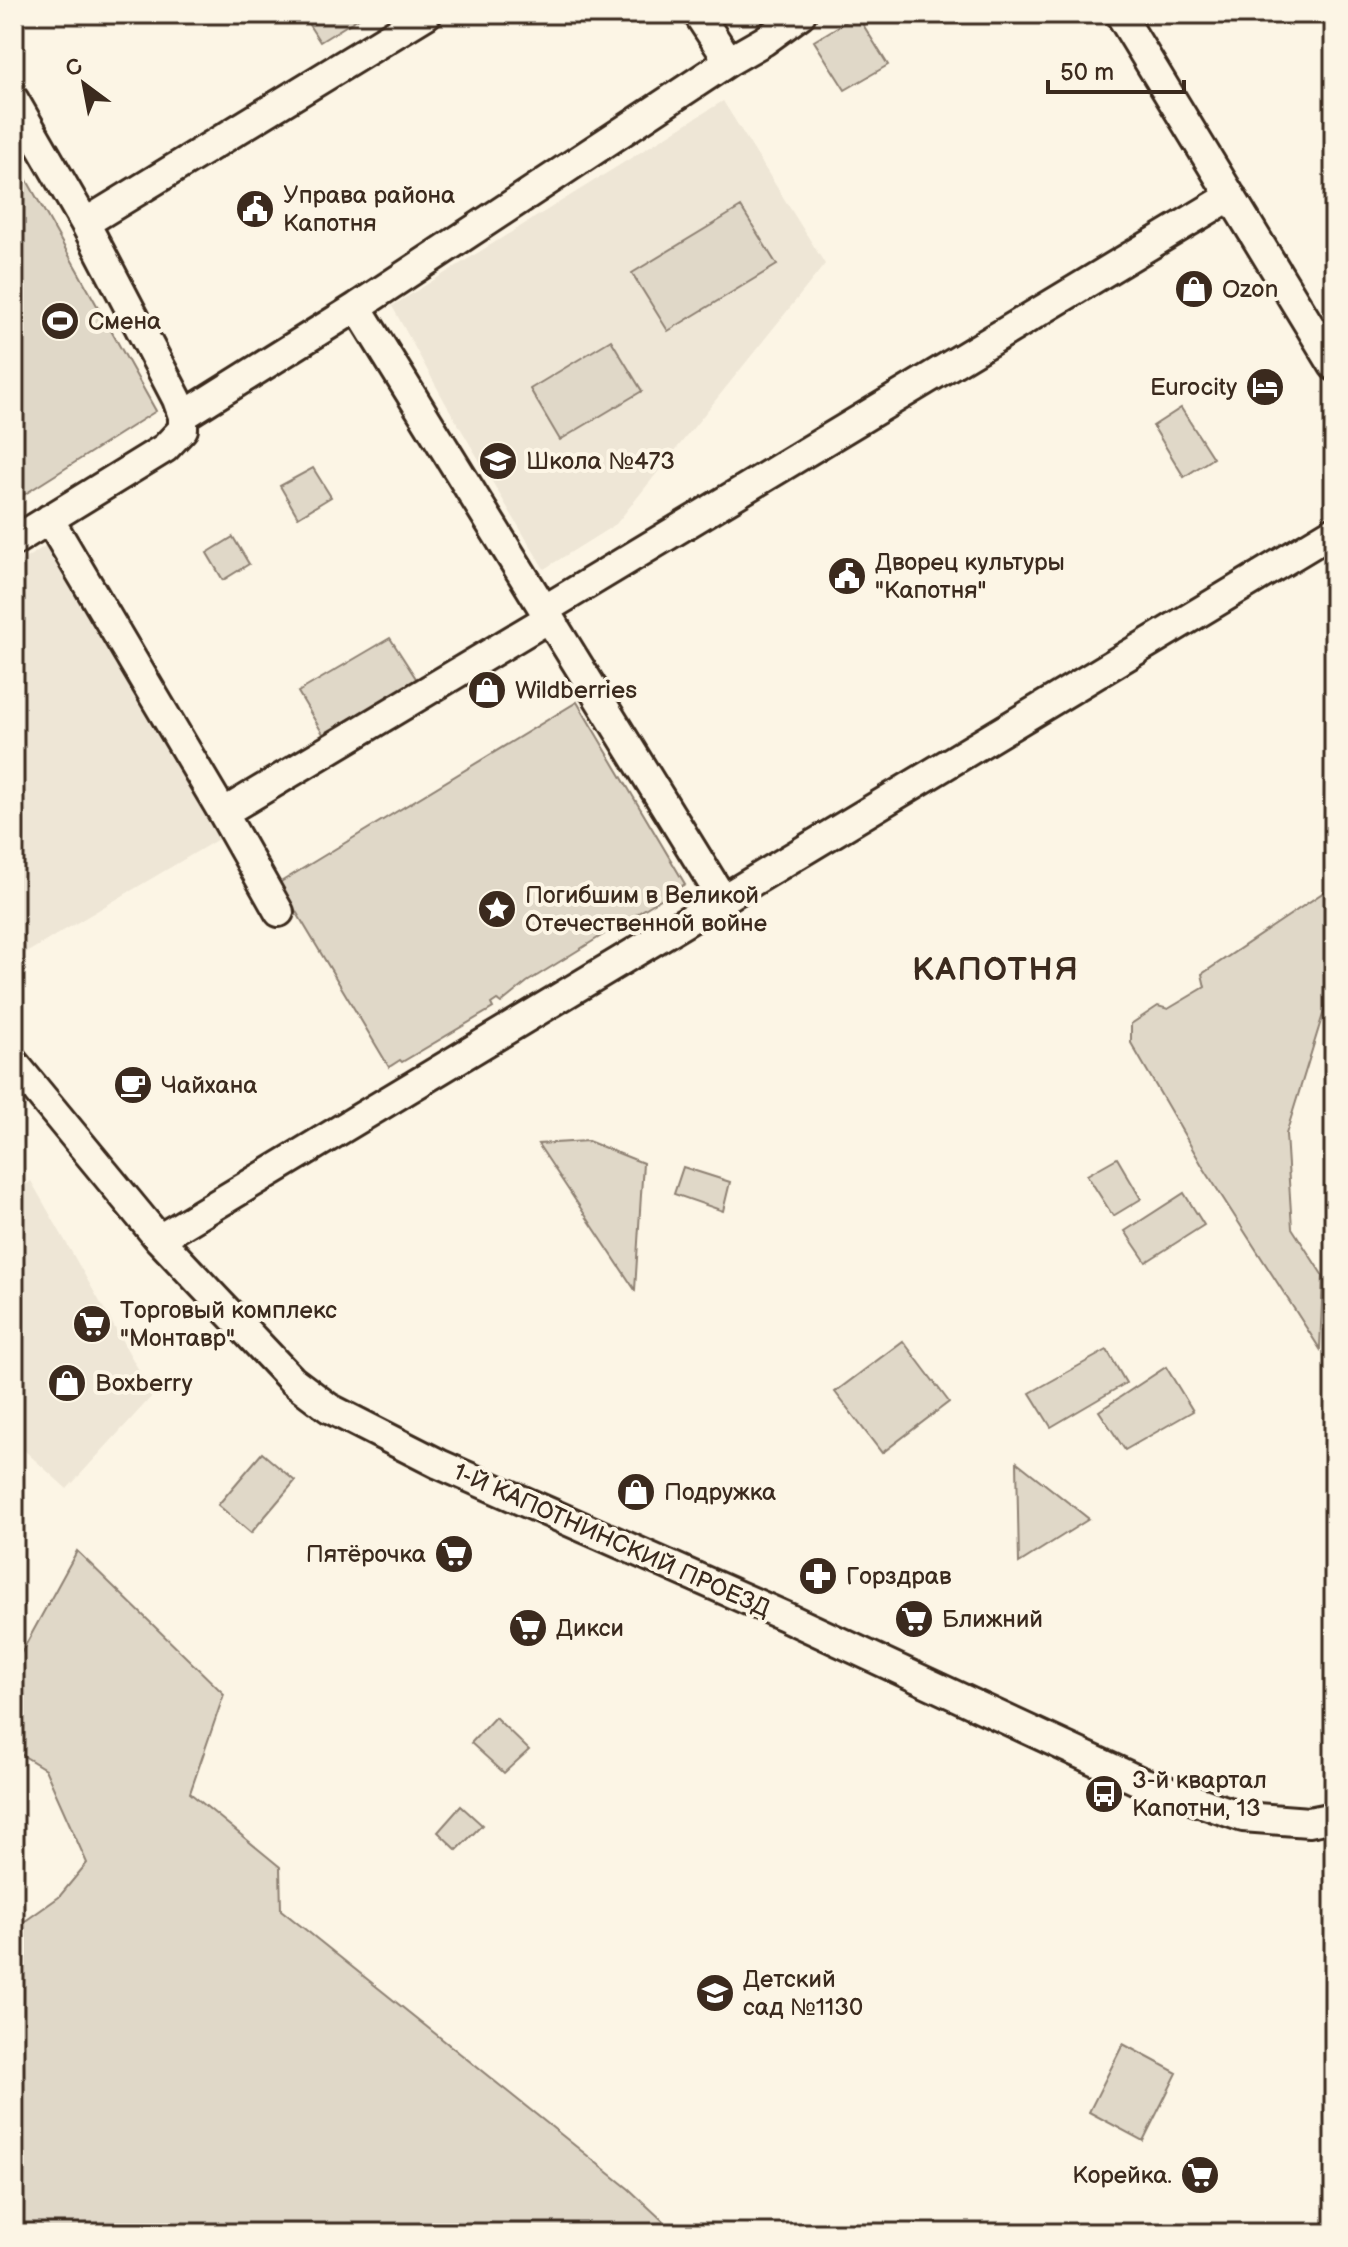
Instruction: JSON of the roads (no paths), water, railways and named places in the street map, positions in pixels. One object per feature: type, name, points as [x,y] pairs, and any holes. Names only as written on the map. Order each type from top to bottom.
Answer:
[{"type":"street","points":[[85,223],[427,14]]},
{"type":"street","points":[[698,14],[729,61]]},
{"type":"street","points":[[183,416],[357,307],[801,14]]},
{"type":"street","points":[[1120,14],[1334,366]]},
{"type":"street","points":[[14,100],[85,223],[183,416],[183,429],[165,448],[14,541]]},
{"type":"street","points":[[223,813],[1231,196]]},
{"type":"street","points":[[357,307],[722,898]]},
{"type":"street","points":[[49,519],[279,912]]},
{"type":"street","points":[[159,1239],[1334,531]]},
{"type":"street","name":"1-Й КАПОТНИНСКИЙ ПРОЕЗД","points":[[14,1063],[159,1239],[308,1394],[329,1408],[405,1447],[784,1616],[1139,1781],[1243,1817],[1309,1822],[1334,1817]]},
{"type":"place","name":"Управа района Капотня","points":[[255,209]]},
{"type":"place","name":"Ozon","points":[[1194,289]]},
{"type":"place","name":"Смена","points":[[60,321]]},
{"type":"place","name":"Eurocity","points":[[1265,387]]},
{"type":"place","name":"Школа №473","points":[[498,461]]},
{"type":"place","name":"Дворец культуры \"Капотня\"","points":[[847,576]]},
{"type":"place","name":"Wildberries","points":[[487,690]]},
{"type":"place","name":"Погибшим в Великой Отечественной войне","points":[[497,909]]},
{"type":"place","name":"Чайхана","points":[[133,1085]]},
{"type":"place","name":"Торговый комплекс \"Монтавр\"","points":[[92,1324]]},
{"type":"place","name":"Boxberry","points":[[67,1383]]},
{"type":"place","name":"Подружка","points":[[636,1492]]},
{"type":"place","name":"Пятёрочка","points":[[454,1554]]},
{"type":"place","name":"Горздрав","points":[[818,1576]]},
{"type":"place","name":"Ближний","points":[[914,1619]]},
{"type":"place","name":"Дикси","points":[[528,1628]]},
{"type":"place","name":"3-й квартал Капотни, 13","points":[[1104,1794]]},
{"type":"place","name":"Детский сад №1130","points":[[715,1993]]},
{"type":"place","name":"Корейка.","points":[[1200,2175]]},
{"type":"district","name":"КАПОТНЯ","points":[[996,969]]}]
